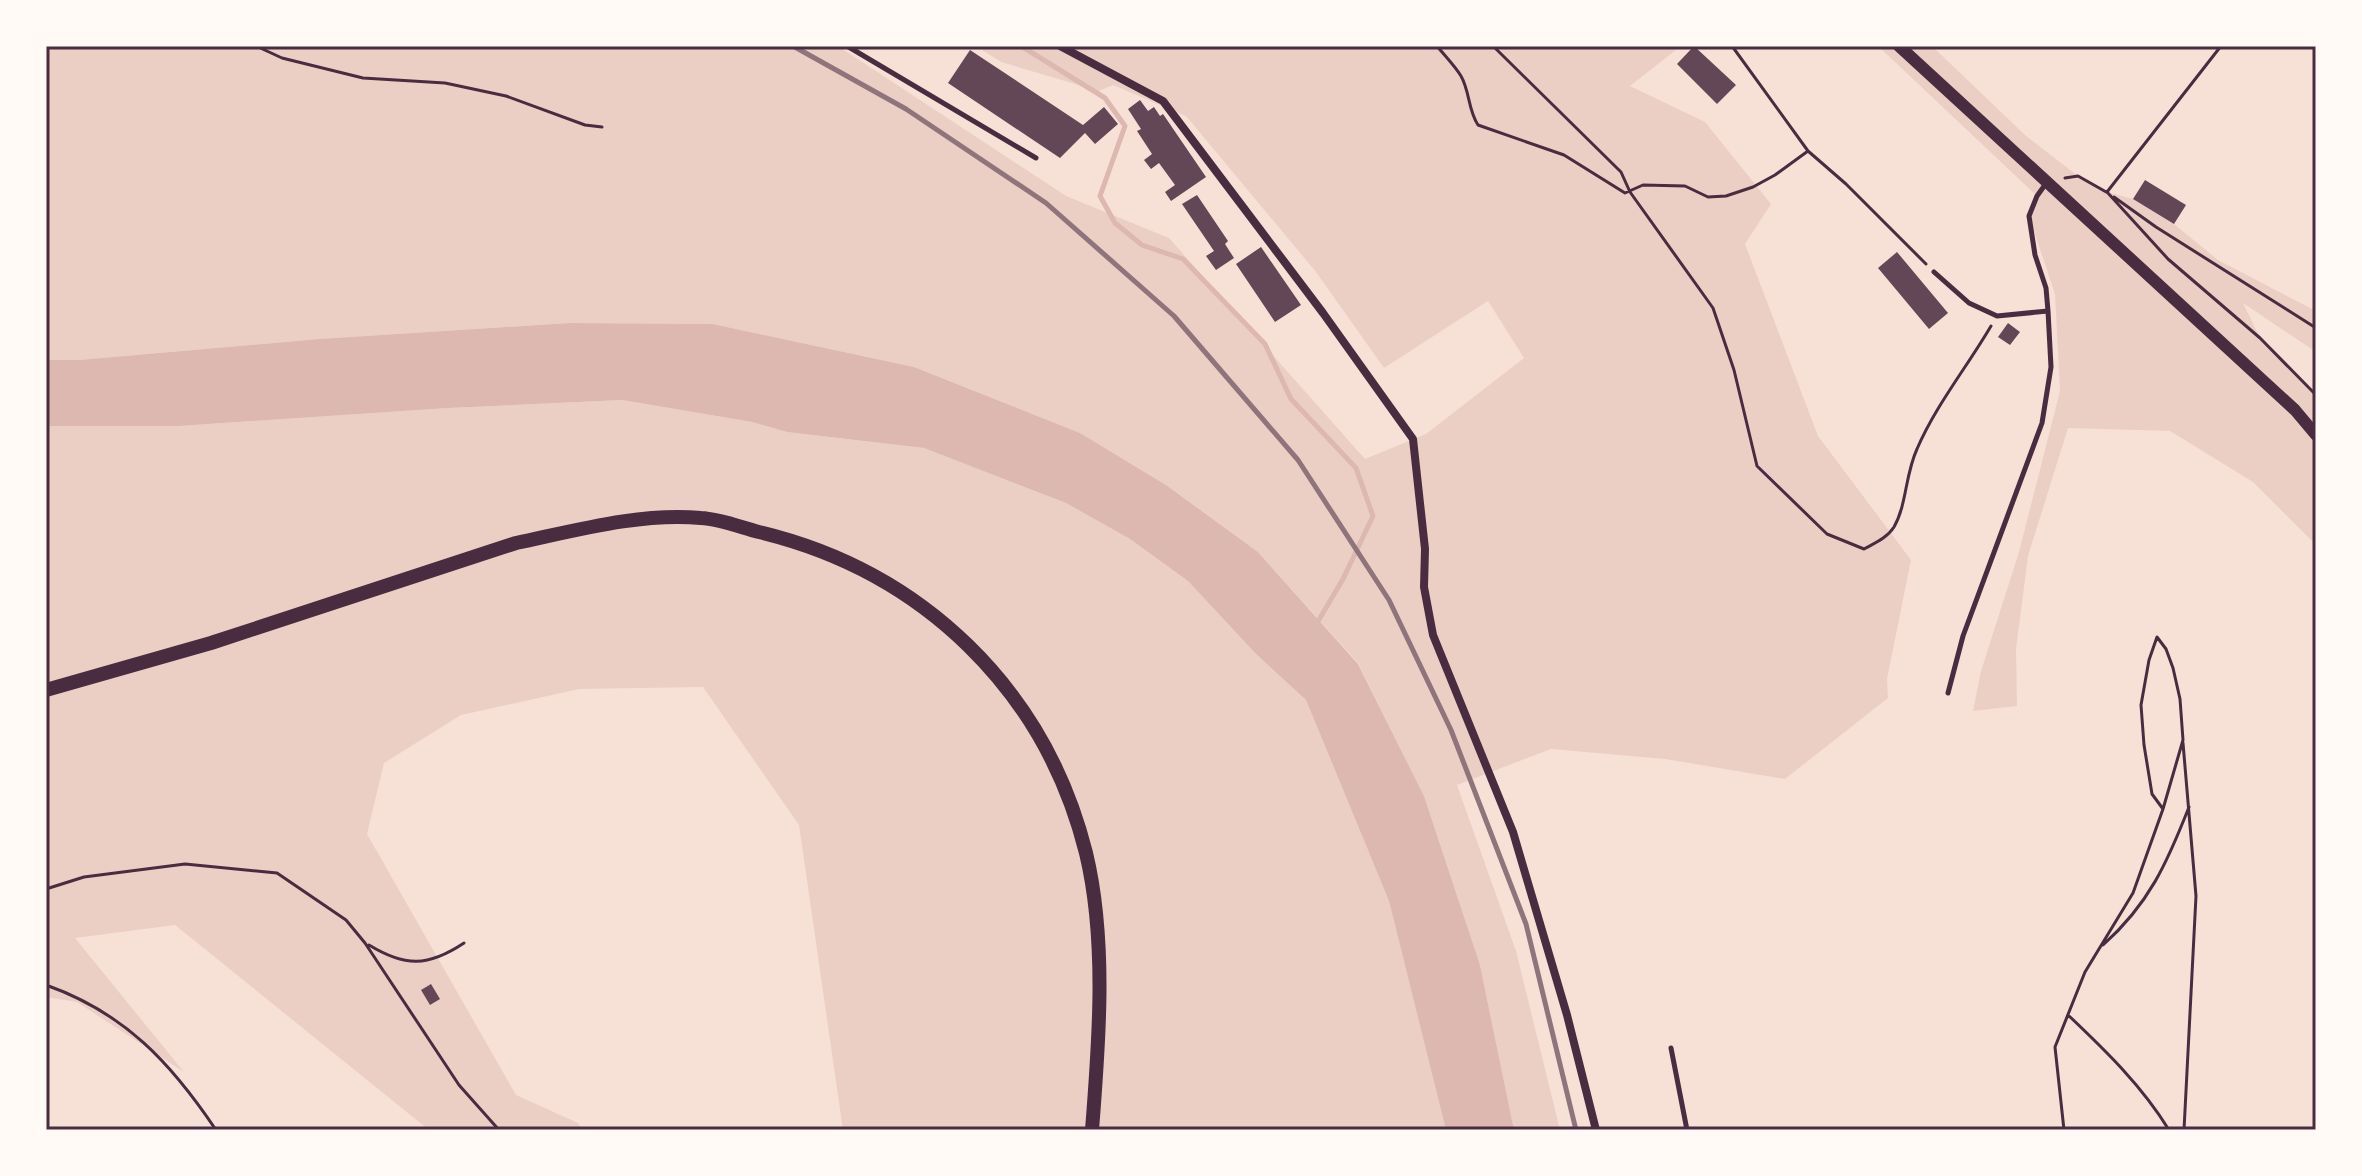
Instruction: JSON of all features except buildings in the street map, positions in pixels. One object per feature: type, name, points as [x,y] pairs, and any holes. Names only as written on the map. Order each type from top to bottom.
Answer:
[{"type":"main road","points":[[46,690],[211,643],[516,543],[630,520],[701,518],[804,542],[855,564],[919,603],[986,664],[1014,698],[1040,738],[1073,810],[1086,855],[1094,901],[1098,955],[1092,1130]]},
{"type":"street","points":[[1060,46],[1163,101],[1323,313],[1413,439],[1425,549],[1424,587],[1433,635],[1513,832],[1567,1015],[1596,1130]]},
{"type":"street","points":[[1899,46],[2295,410],[2316,435]]},
{"type":"lane","points":[[847,46],[1036,158]]},
{"type":"lane","points":[[1948,693],[1963,636],[2042,423],[2051,367],[2048,311],[2046,288],[2035,255],[2029,216],[2037,196],[2048,182]]},
{"type":"lane","points":[[1934,272],[1969,303],[1997,316],[2048,311]]},
{"type":"lane","points":[[1671,1048],[1687,1130]]},
{"type":"path","points":[[256,46],[282,58],[363,78],[445,83],[506,96],[585,125],[602,127]]},
{"type":"path","points":[[1437,46],[1461,77],[1471,114],[1478,125],[1564,155],[1596,173],[1618,191],[1630,192],[1640,185],[1685,186],[1708,197],[1726,196],[1775,175],[1808,151]]},
{"type":"path","points":[[1493,46],[1621,172],[1630,192],[1713,308],[1734,370],[1757,466],[1827,534],[1864,549],[1891,531],[1901,513],[1906,477],[1916,449],[1997,316]]},
{"type":"path","points":[[1732,46],[1808,151],[1846,184],[1934,272]]},
{"type":"path","points":[[2107,192],[2221,46]]},
{"type":"path","points":[[2048,182],[2078,176],[2316,328]]},
{"type":"path","points":[[2107,192],[2168,259],[2260,338],[2316,395]]},
{"type":"path","points":[[2163,809],[2152,794],[2141,705],[2149,660],[2157,637],[2166,649],[2180,699],[2196,896],[2184,1130]]},
{"type":"path","points":[[2064,1130],[2055,1047],[2085,972],[2133,893],[2163,809],[2183,740]]},
{"type":"path","points":[[2100,948],[2128,922],[2167,864],[2190,804]]},
{"type":"path","points":[[46,889],[84,877],[185,864],[277,873],[346,920],[365,943],[459,1085],[499,1130]]},
{"type":"path","points":[[365,943],[386,956],[412,964],[447,955],[464,943]]},
{"type":"path","points":[[46,985],[94,1006],[148,1044],[185,1085],[216,1130]]},
{"type":"path","points":[[2068,1015],[2117,1061],[2149,1099],[2169,1130]]},
{"type":"shaded area","points":[[46,46],[838,46],[1066,196],[1169,238],[1365,459],[1426,434],[1524,358],[1488,301],[1384,368],[1316,272],[1186,116],[1113,85],[1099,91],[1001,62],[976,46],[1681,46],[1630,86],[1705,122],[1771,204],[1745,244],[1818,436],[1911,560],[1887,679],[1888,698],[1785,779],[1665,759],[1551,749],[1457,785],[1516,951],[1560,1130],[1514,1130],[1480,965],[1424,796],[1358,663],[1258,552],[1166,485],[1080,433],[914,367],[713,324],[569,323],[46,360]]},
{"type":"shaded area","points":[[1878,46],[1932,46],[2025,135],[2078,176],[2107,192],[2133,199],[2174,224],[2218,260],[2316,311],[2316,352],[2243,303],[2260,338],[2316,395],[2316,545],[2253,482],[2170,431],[2068,428],[2028,556],[2016,649],[2017,706],[1973,711],[1981,671],[2019,552],[2060,391],[2055,294],[2029,216],[2037,196]]},
{"type":"shaded area","points":[[569,323],[713,324],[914,367],[1080,433],[1166,485],[1258,552],[1358,664],[1424,796],[1480,965],[1514,1130],[1446,1130],[1389,901],[1306,700],[1256,654],[1188,581],[1130,539],[1066,503],[924,448],[787,432],[752,422],[622,400],[179,426],[46,426],[46,360]]},
{"type":"shaded area","points":[[622,400],[752,422],[787,432],[924,448],[1066,503],[1130,539],[1188,581],[1256,654],[1306,700],[1389,901],[1446,1130],[843,1130],[799,825],[703,687],[579,689],[461,715],[384,763],[367,834],[516,1095],[578,1123],[582,1130],[429,1130],[175,925],[75,938],[184,1072],[77,1002],[46,997],[46,426],[179,426]]},
{"type":"waterway","points":[[1021,46],[1105,98],[1125,126],[1100,196],[1115,223],[1142,245],[1183,259],[1265,344],[1291,399],[1356,468],[1373,516],[1343,579],[1317,623]]},
{"type":"railway","points":[[793,46],[906,109],[1046,203],[1174,316],[1298,460],[1389,600],[1451,730],[1526,924],[1576,1130]]}]
